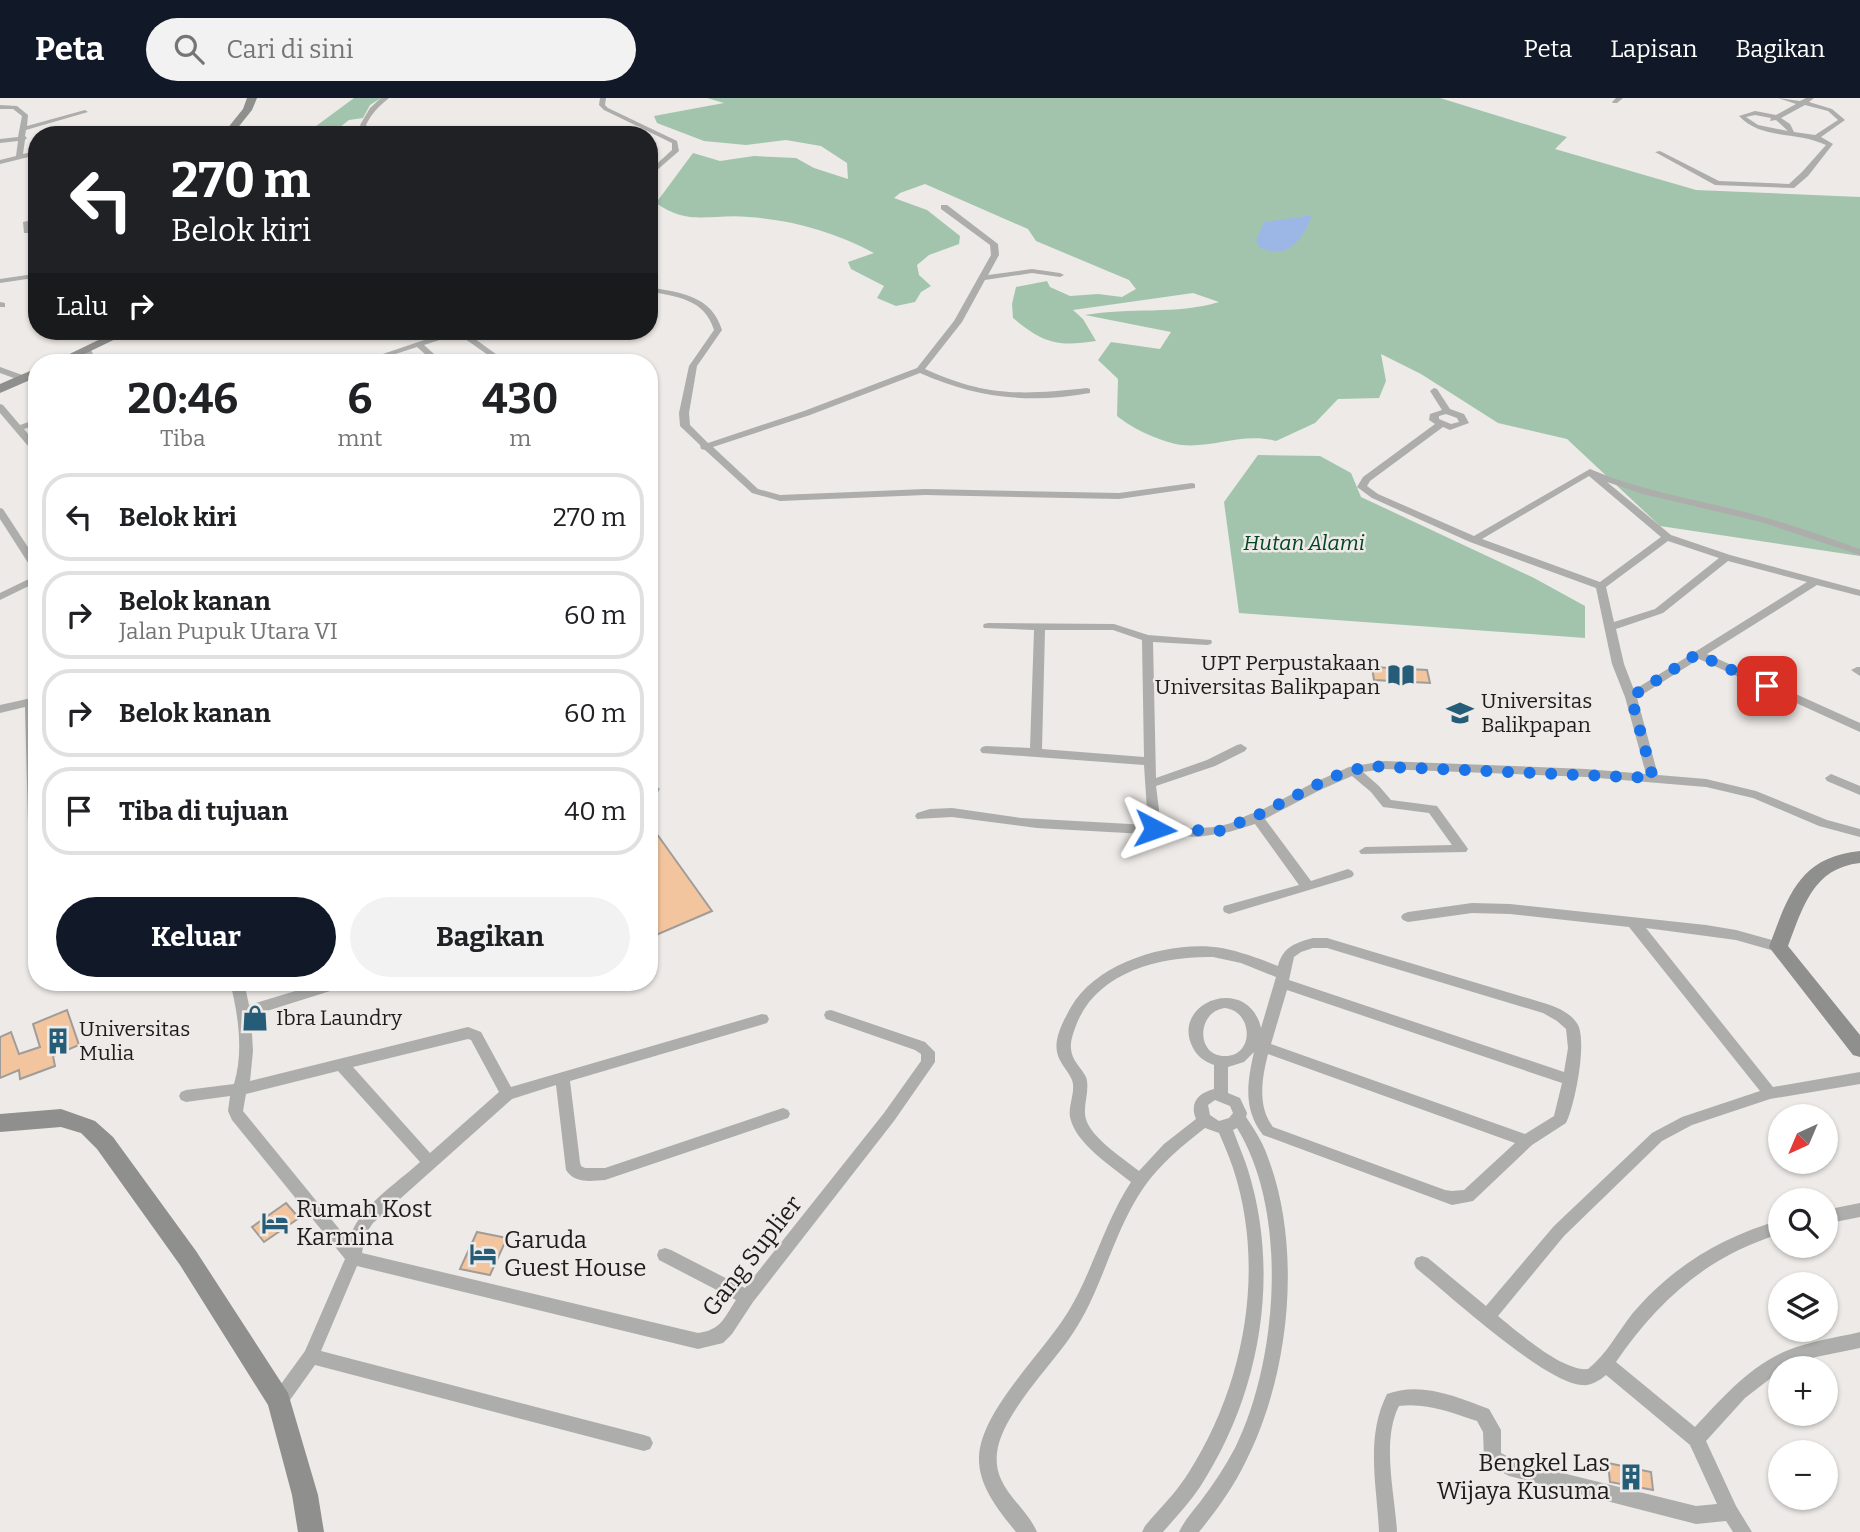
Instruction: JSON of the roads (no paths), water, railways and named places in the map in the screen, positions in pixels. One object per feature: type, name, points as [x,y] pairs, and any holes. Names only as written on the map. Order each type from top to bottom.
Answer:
[{"type":"street","points":[[234,126],[253,98]]},
{"type":"street","points":[[365,126],[365,120],[374,106],[386,98]]},
{"type":"street","points":[[603,98],[602,105],[606,109],[642,126]]},
{"type":"street","points":[[1781,98],[1830,110],[1842,120],[1816,137]]},
{"type":"street","points":[[1758,126],[1806,102]]},
{"type":"street","points":[[0,107],[15,107],[23,111],[24,138],[19,157]]},
{"type":"street","points":[[35,126],[85,112]]},
{"type":"street","points":[[1658,152],[1718,183],[1787,187],[1800,179],[1830,144],[1816,137],[1791,131],[1777,132],[1758,126],[1745,121],[1742,116],[1754,112],[1776,118],[1786,122],[1791,131]]},
{"type":"street","points":[[24,129],[28,128]]},
{"type":"street","points":[[658,134],[675,142],[676,151],[658,166]]},
{"type":"street","points":[[0,141],[24,138]]},
{"type":"street","points":[[0,162],[28,155]]},
{"type":"street","points":[[704,447],[807,413],[920,370],[954,329],[995,256],[994,244],[944,207]]},
{"type":"street","points":[[27,231],[28,223]]},
{"type":"street","points":[[983,278],[1032,271],[1060,275]]},
{"type":"street","points":[[0,281],[28,277]]},
{"type":"street","points":[[658,291],[704,303],[716,317],[718,330],[693,366],[684,412],[685,426],[704,447],[755,491],[780,498],[925,492],[1119,496],[1192,486]]},
{"type":"street","points":[[78,354],[108,340]]},
{"type":"street","points":[[390,354],[431,340]]},
{"type":"street","points":[[472,340],[492,354]]},
{"type":"street","points":[[418,344],[430,354]]},
{"type":"street","points":[[87,350],[89,354]]},
{"type":"street","points":[[0,370],[22,378]]},
{"type":"street","points":[[920,370],[947,383],[1001,397],[1087,391]]},
{"type":"street","points":[[0,389],[28,376]]},
{"type":"street","points":[[1434,391],[1447,411]]},
{"type":"street","points":[[0,407],[28,440]]},
{"type":"street","points":[[1447,411],[1461,416],[1464,423],[1454,427],[1440,425],[1434,420],[1433,415],[1447,411]]},
{"type":"street","points":[[18,428],[28,425]]},
{"type":"street","points":[[1440,425],[1366,479],[1362,487],[1375,496],[1474,540],[1601,586]]},
{"type":"street","points":[[1474,540],[1590,472]]},
{"type":"street","points":[[1590,472],[1667,537],[1726,557],[1860,593]]},
{"type":"street","points":[[1590,472],[1646,492],[1764,520],[1860,552]]},
{"type":"street","points":[[0,512],[28,555]]},
{"type":"street","points":[[1601,586],[1667,537]]},
{"type":"street","points":[[1610,627],[1659,611],[1726,557]]},
{"type":"street","points":[[1631,697],[1818,580]]},
{"type":"street","points":[[0,597],[28,583]]},
{"type":"street","points":[[1601,586],[1618,664],[1631,697],[1653,778]]},
{"type":"street","points":[[988,626],[1114,627],[1147,638],[1207,642]]},
{"type":"street","points":[[1035,752],[1040,626]]},
{"type":"street","points":[[1147,638],[1150,784],[1155,829]]},
{"type":"street","points":[[1697,654],[1860,728]]},
{"type":"street","points":[[0,709],[28,703]]},
{"type":"street","points":[[1150,784],[1210,763],[1241,748]]},
{"type":"street","points":[[986,750],[1150,762]]},
{"type":"street","points":[[921,816],[937,812],[1007,822],[1219,831],[1256,816],[1332,777],[1384,765],[1653,778],[1736,789],[1860,833]]},
{"type":"street","points":[[1353,770],[1375,789],[1387,804],[1433,809],[1462,849],[1365,851]]},
{"type":"street","points":[[1831,778],[1860,791]]},
{"type":"street","points":[[1256,816],[1308,887]]},
{"type":"street","points":[[1778,947],[1792,909],[1822,869],[1830,863],[1860,857]]},
{"type":"street","points":[[1229,909],[1348,874]]},
{"type":"street","points":[[1408,917],[1472,908],[1510,909],[1736,935],[1778,947],[1860,1049]]},
{"type":"street","points":[[1633,922],[1770,1093]]},
{"type":"street","points":[[1327,943],[1547,1009],[1564,1018],[1572,1027],[1575,1043],[1561,1119],[1527,1141],[1468,1196],[1459,1198],[1445,1196],[1268,1131],[1261,1125],[1255,1103],[1261,1045],[1283,978],[1288,955],[1298,947],[1327,943]]},
{"type":"street","points":[[1140,1181],[1087,1137],[1077,1117],[1080,1080],[1065,1059],[1061,1045],[1079,1002],[1099,981],[1121,969],[1164,957],[1204,952],[1240,957],[1283,978],[1569,1079]]},
{"type":"street","points":[[239,991],[245,1012],[245,1056],[241,1089],[236,1100],[237,1116],[353,1258]]},
{"type":"street","points":[[245,1012],[312,991]]},
{"type":"street","points":[[1232,1003],[1250,1014],[1254,1036],[1244,1054],[1233,1060],[1221,1061],[1211,1058],[1200,1049],[1196,1037],[1197,1029],[1202,1015],[1211,1006],[1232,1003]]},
{"type":"street","name":"Gang Suplier","points":[[353,1258],[698,1341],[717,1338],[929,1062],[928,1052],[920,1046],[831,1015]]},
{"type":"street","points":[[279,1401],[311,1356],[353,1258],[358,1233],[368,1217],[508,1094],[762,1019]]},
{"type":"street","points":[[186,1096],[241,1089],[468,1033],[476,1036],[508,1094]]},
{"type":"street","points":[[1261,1045],[1527,1141]]},
{"type":"street","points":[[1221,1061],[1221,1095]]},
{"type":"street","points":[[340,1063],[429,1162]]},
{"type":"street","points":[[562,1077],[572,1162],[574,1170],[583,1175],[605,1174],[783,1114]]},
{"type":"street","points":[[1488,1316],[1559,1231],[1657,1137],[1687,1121],[1770,1093],[1860,1078]]},
{"type":"street","points":[[1221,1095],[1235,1102],[1240,1113],[1236,1123],[1224,1127],[1205,1120],[1200,1109],[1201,1103],[1210,1096],[1221,1095]]},
{"type":"street","points":[[0,1123],[61,1118],[88,1127],[105,1143],[188,1258],[279,1401],[305,1495],[311,1532]]},
{"type":"street","points":[[1188,1532],[1224,1483],[1246,1444],[1272,1363],[1278,1320],[1281,1277],[1272,1207],[1262,1159],[1239,1118]]},
{"type":"street","points":[[1028,1532],[997,1492],[990,1475],[988,1452],[995,1430],[1075,1317],[1123,1205],[1160,1155],[1205,1120]]},
{"type":"street","points":[[1151,1532],[1195,1479],[1214,1446],[1229,1416],[1249,1347],[1256,1301],[1257,1268],[1248,1205],[1235,1151],[1224,1127]]},
{"type":"street","points":[[1838,1214],[1860,1210]]},
{"type":"street","points":[[1422,1263],[1542,1357],[1576,1377],[1594,1375],[1638,1318],[1707,1255],[1735,1240],[1768,1230]]},
{"type":"street","points":[[666,1255],[747,1297]]},
{"type":"street","points":[[1696,1440],[1725,1406],[1773,1366],[1792,1356],[1860,1340]]},
{"type":"street","points":[[311,1356],[644,1443]]},
{"type":"street","points":[[1605,1364],[1696,1440],[1730,1512],[1743,1532]]},
{"type":"street","points":[[1388,1532],[1383,1445],[1385,1419],[1393,1400],[1406,1396],[1449,1404],[1483,1415],[1492,1430],[1493,1458],[1515,1470],[1696,1515],[1730,1512]]},
{"type":"water","points":[[1312,215],[1304,233],[1293,246],[1278,251],[1259,247],[1256,240],[1264,222]]},
{"type":"place","name":"UPT Perpustakaan Universitas Balikpapan","points":[[1401,675]]},
{"type":"place","name":"Universitas Balikpapan","points":[[1460,713]]},
{"type":"place","name":"Ibra Laundry","points":[[255,1018]]},
{"type":"place","name":"Universitas Mulia","points":[[58,1041]]},
{"type":"place","name":"Rumah Kost Karmina","points":[[275,1223]]},
{"type":"place","name":"Garuda Guest House","points":[[483,1254]]},
{"type":"place","name":"Bengkel Las Wijaya Kusuma","points":[[1631,1477]]},
{"type":"park label","name":"Hutan Alami","points":[[1304,543]]}]
